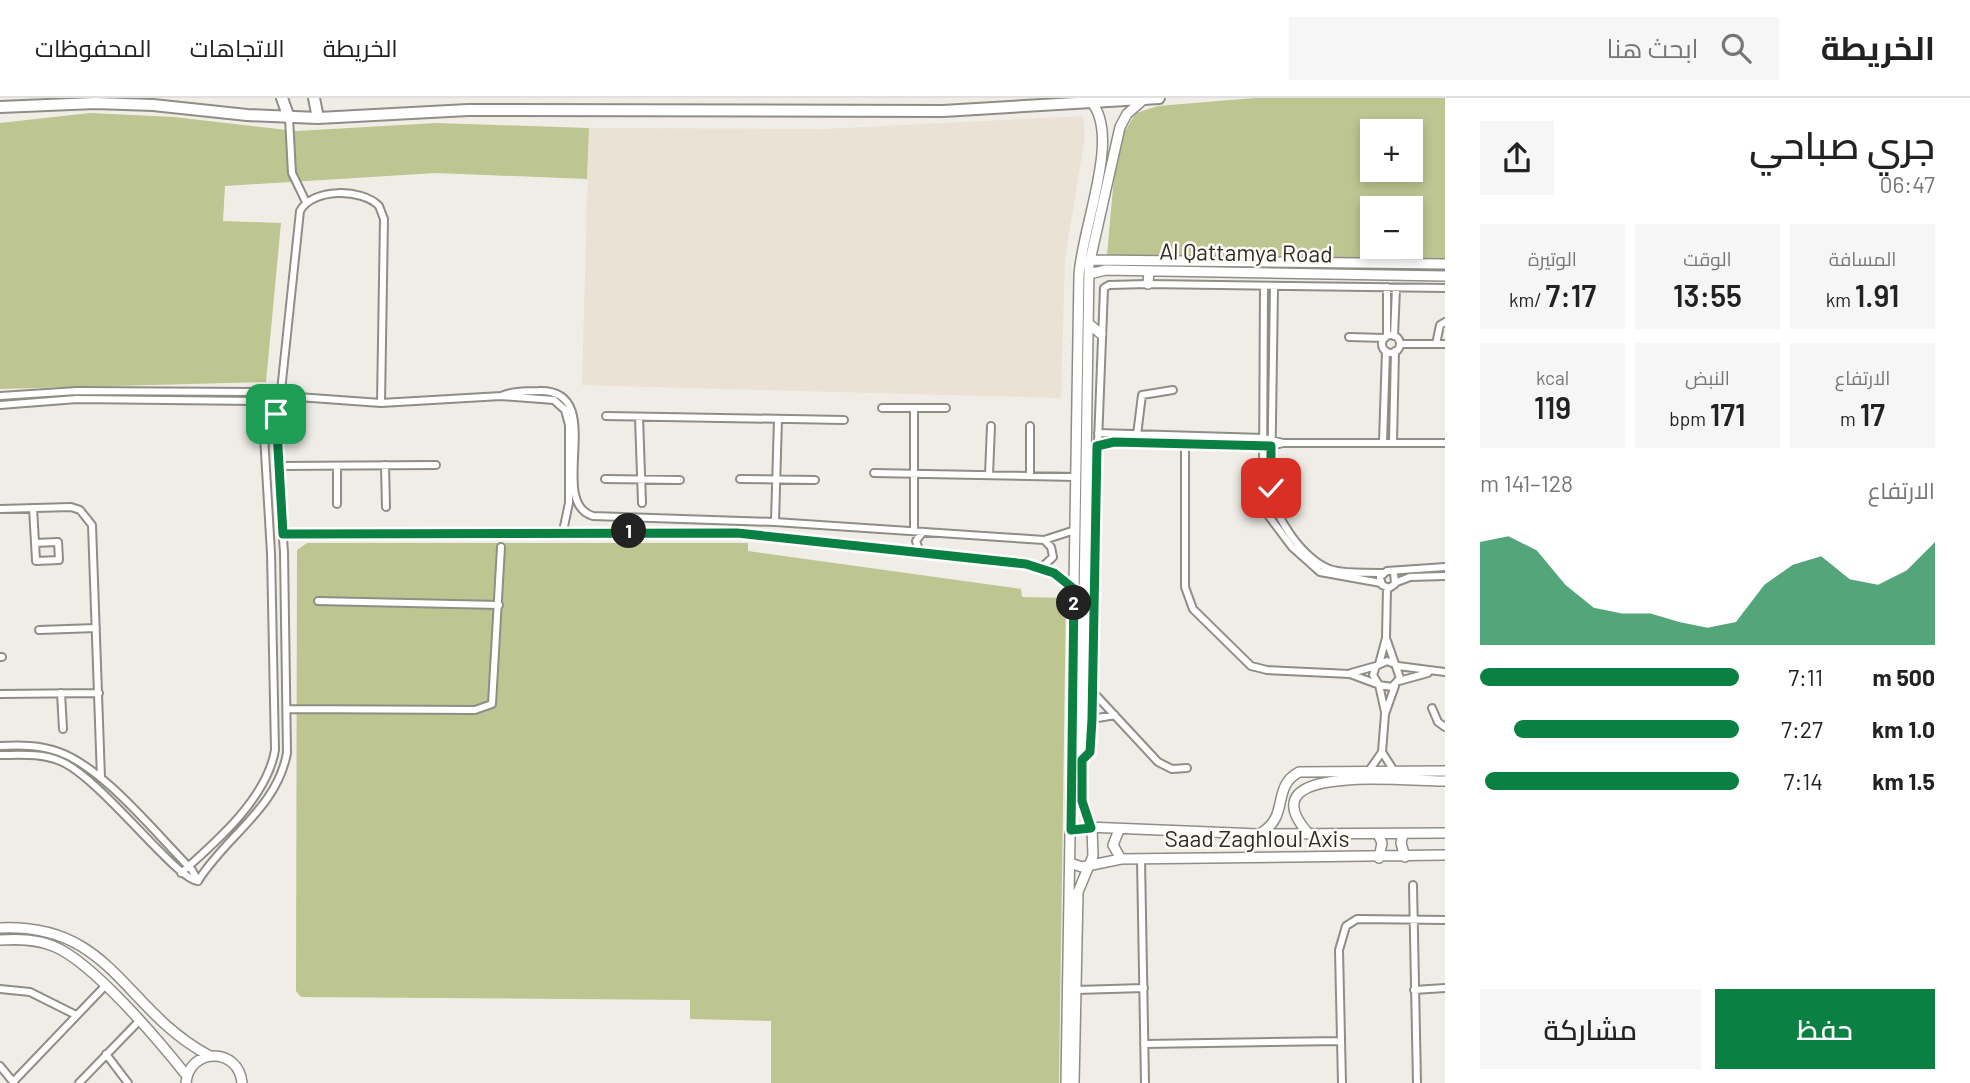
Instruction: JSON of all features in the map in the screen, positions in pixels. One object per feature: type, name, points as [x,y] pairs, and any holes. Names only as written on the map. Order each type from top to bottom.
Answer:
[{"type":"main road","points":[[282,98],[289,118]]},
{"type":"main road","points":[[314,98],[318,118]]},
{"type":"main road","points":[[0,107],[141,105],[289,118],[318,118],[468,110],[889,112],[1159,98]]},
{"type":"main road","points":[[1074,1083],[1078,892],[1091,865],[1091,828],[1082,801],[1089,274],[1120,127],[1132,108],[1144,99]]},
{"type":"main road","points":[[1066,1083],[1080,263],[1103,155],[1103,124],[1092,103]]},
{"type":"main road","points":[[1103,124],[1112,120],[1120,127]]},
{"type":"main road","name":"Al Qattamya Road","points":[[1090,260],[1445,264]]},
{"type":"main road","points":[[1387,275],[1388,264]]},
{"type":"main road","name":"Al Qattamya Road","points":[[1089,274],[1106,271],[1149,271],[1445,276]]},
{"type":"main road","points":[[1148,284],[1149,271]]},
{"type":"main road","points":[[1088,323],[1101,334]]},
{"type":"main road","points":[[1258,835],[1276,822],[1282,791],[1294,775],[1311,771],[1445,771]]},
{"type":"main road","points":[[1308,834],[1295,816],[1293,799],[1304,786],[1320,782],[1445,781]]},
{"type":"main road","name":"Saad Zaghloul Axis","points":[[1071,830],[1091,828],[1258,835],[1445,833]]},
{"type":"main road","points":[[1119,830],[1113,845],[1121,859]]},
{"type":"main road","points":[[1378,834],[1382,843],[1379,858]]},
{"type":"main road","points":[[1403,834],[1401,843],[1405,857]]},
{"type":"main road","name":"Saad Zaghloul Axis","points":[[1070,863],[1078,866],[1121,859],[1379,858],[1445,855]]},
{"type":"main road","points":[[0,928],[38,928],[75,940],[102,961],[172,1031],[208,1055],[232,1061],[239,1070],[242,1083]]},
{"type":"main road","points":[[0,940],[31,940],[52,946],[74,958],[165,1047],[187,1079]]},
{"type":"main road","points":[[187,1079],[195,1062],[208,1055]]},
{"type":"street","points":[[289,118],[292,173],[306,202]]},
{"type":"street","points":[[198,881],[275,788],[287,753],[284,552],[274,423],[282,396],[299,217],[306,202],[320,195],[363,196],[372,199],[382,210],[381,403]]},
{"type":"street","points":[[1082,760],[1090,752],[1092,719],[1097,433],[1106,286],[1148,284],[1445,288]]},
{"type":"street","points":[[1264,286],[1268,442],[1274,508],[1293,541],[1312,567],[1326,575],[1384,585],[1410,577],[1445,576]]},
{"type":"street","points":[[1268,442],[1274,287]]},
{"type":"street","points":[[1387,287],[1389,337]]},
{"type":"street","points":[[1383,442],[1386,351],[1382,345],[1389,337],[1396,288]]},
{"type":"street","points":[[1436,344],[1440,325],[1445,322]]},
{"type":"street","points":[[1349,337],[1389,337],[1400,344],[1445,344]]},
{"type":"street","points":[[1393,442],[1395,351],[1400,344]]},
{"type":"street","points":[[1386,351],[1395,351]]},
{"type":"street","points":[[1138,435],[1142,395],[1173,390]]},
{"type":"street","points":[[0,396],[77,391],[261,392],[381,403],[501,396],[544,397],[554,400],[565,410],[569,425],[568,508],[563,531]]},
{"type":"street","points":[[501,396],[515,392],[547,391],[568,404],[574,418],[575,495],[579,508]]},
{"type":"street","points":[[180,873],[259,792],[273,765],[275,750],[271,553],[262,402],[257,396],[261,392]]},
{"type":"street","points":[[0,405],[77,399],[275,404],[282,396]]},
{"type":"street","points":[[883,408],[946,408]]},
{"type":"street","points":[[914,408],[914,531]]},
{"type":"street","points":[[607,416],[844,420]]},
{"type":"street","points":[[639,417],[642,503]]},
{"type":"street","points":[[775,522],[778,419]]},
{"type":"street","points":[[989,475],[990,426]]},
{"type":"street","points":[[1030,426],[1030,476]]},
{"type":"street","points":[[1097,433],[1283,443],[1445,443]]},
{"type":"street","points":[[1097,446],[1114,442],[1185,439]]},
{"type":"street","points":[[1185,439],[1185,587],[1193,609],[1251,666],[1267,670],[1350,674],[1385,688],[1432,672]]},
{"type":"street","points":[[385,465],[386,507]]},
{"type":"street","points":[[277,466],[436,466]]},
{"type":"street","points":[[337,466],[337,504]]},
{"type":"street","points":[[874,473],[1076,477]]},
{"type":"street","points":[[605,479],[680,480]]},
{"type":"street","points":[[740,479],[815,480]]},
{"type":"street","points":[[0,509],[71,507],[80,510],[92,525],[101,778]]},
{"type":"street","points":[[33,508],[35,543],[37,561],[59,560],[58,542],[35,543]]},
{"type":"street","points":[[568,508],[579,508],[593,516],[775,522],[1044,540],[1075,530]]},
{"type":"street","points":[[270,528],[276,523],[281,526]]},
{"type":"street","points":[[283,534],[563,531],[737,533],[1041,568],[1059,576],[1074,589]]},
{"type":"street","points":[[920,553],[916,541],[923,532]]},
{"type":"street","points":[[1041,568],[1050,563],[1053,553],[1044,540]]},
{"type":"street","points":[[1293,541],[1315,560],[1333,570],[1382,573],[1445,567]]},
{"type":"street","points":[[287,709],[474,710],[488,707],[494,699],[501,547]]},
{"type":"street","points":[[271,553],[279,555],[284,552]]},
{"type":"street","points":[[1394,572],[1396,582]]},
{"type":"street","points":[[1360,781],[1382,752],[1385,714],[1397,683],[1396,665],[1386,638],[1382,573]]},
{"type":"street","points":[[318,601],[499,604]]},
{"type":"street","points":[[39,630],[96,628]]},
{"type":"street","points":[[1385,714],[1373,675],[1386,638]]},
{"type":"street","points":[[1350,674],[1387,661],[1432,672],[1445,672]]},
{"type":"street","points":[[0,694],[99,692]]},
{"type":"street","points":[[1093,692],[1164,766],[1187,768]]},
{"type":"street","points":[[61,693],[63,729]]},
{"type":"street","points":[[1432,708],[1438,722],[1445,727]]},
{"type":"street","points":[[1092,719],[1115,715]]},
{"type":"street","points":[[0,746],[52,749],[74,758],[101,778],[188,866],[198,881]]},
{"type":"street","points":[[1382,752],[1402,782]]},
{"type":"street","points":[[0,755],[46,757],[74,768],[124,812],[187,880],[198,881]]},
{"type":"street","points":[[1141,859],[1145,1083]]},
{"type":"street","points":[[1413,885],[1417,1083]]},
{"type":"street","points":[[1342,1083],[1339,950],[1342,931],[1353,920],[1445,920]]},
{"type":"street","points":[[0,1066],[14,1082],[105,986]]},
{"type":"street","points":[[1076,990],[1144,988]]},
{"type":"street","points":[[1414,990],[1445,988]]},
{"type":"street","points":[[0,989],[30,992],[76,1015]]},
{"type":"street","points":[[79,1083],[139,1021]]},
{"type":"street","points":[[1144,1044],[1340,1041]]},
{"type":"street","points":[[106,1054],[128,1083]]},
{"type":"shaded area","points":[[1083,116],[1085,136],[1065,259],[1061,398],[582,385],[589,128],[825,129]]},
{"type":"green space","points":[[1255,98],[1445,98],[1445,258],[1423,258],[1423,196],[1360,196],[1360,257],[1107,255],[1117,144],[1136,113],[1158,106]]},
{"type":"green space","points":[[90,113],[174,117],[296,131],[437,123],[589,128],[587,179],[436,173],[225,186],[223,221],[281,223],[266,382],[0,389],[0,123]]},
{"type":"green space","points":[[307,543],[748,543],[748,551],[1021,589],[1022,597],[1066,598],[1059,1083],[771,1083],[771,1021],[690,1019],[690,1000],[301,997],[296,991],[297,550]]},
{"type":"route","points":[[276,414],[274,423],[283,534],[502,531],[737,533],[1026,564],[1054,573],[1074,589],[1071,830],[1079,827],[1091,828],[1082,801],[1082,760],[1090,752],[1092,719],[1097,446],[1114,442],[1271,446],[1271,488]]}]
